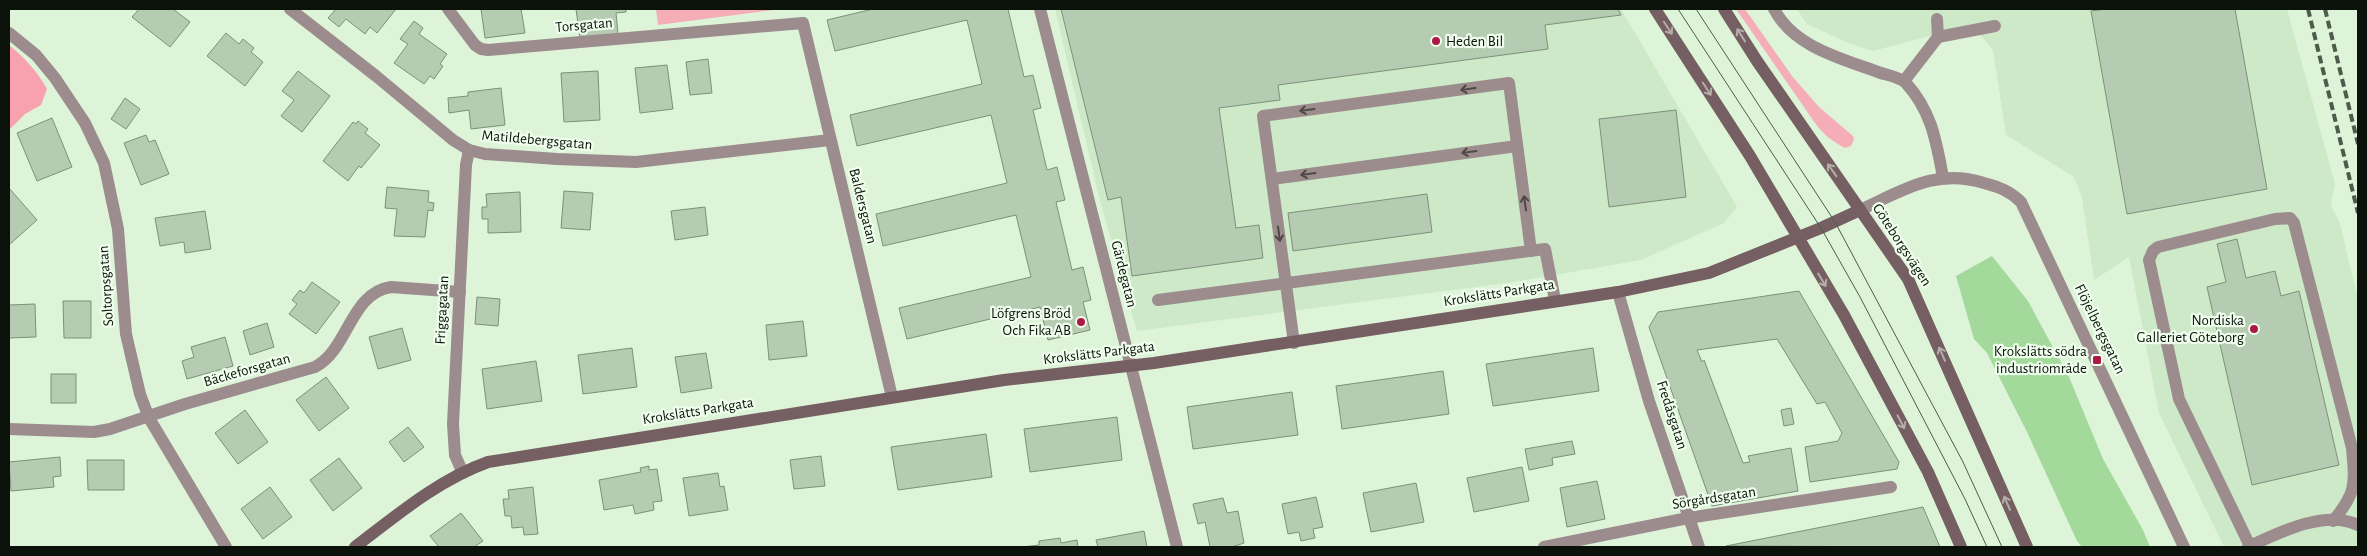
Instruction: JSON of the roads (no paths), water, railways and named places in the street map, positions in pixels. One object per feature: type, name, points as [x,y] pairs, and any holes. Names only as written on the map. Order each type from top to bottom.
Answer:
[{"type":"street","name":"Matildebergsgatan","points":[[290,9],[363,65],[453,140],[469,150],[485,154],[636,162],[830,140]]},
{"type":"street","name":"Torsgatan","points":[[448,9],[475,45],[481,49],[488,50],[803,23]]},
{"type":"street","name":"Gärdegatan","points":[[1040,9],[1177,547]]},
{"type":"street","points":[[1656,9],[1750,156],[1844,316],[1928,472],[1961,547]]},
{"type":"street","name":"Göteborgsvägen","points":[[1724,9],[1757,61],[1916,294],[2027,547]]},
{"type":"street","points":[[1774,9],[1780,20],[1799,38],[1823,52],[1904,81],[1922,104],[1931,121],[1943,177]]},
{"type":"street","points":[[1904,81],[1938,37],[1937,19]]},
{"type":"street","name":"Baldersgatan","points":[[803,23],[892,397]]},
{"type":"street","points":[[1938,37],[1996,26]]},
{"type":"street","name":"Soltorpsgatan","points":[[9,33],[36,55],[61,86],[85,123],[104,163],[118,229],[126,334],[140,394],[149,418],[226,547]]},
{"type":"street","points":[[1294,343],[1263,116],[1509,83],[1531,251]]},
{"type":"street","points":[[1272,178],[1517,146]]},
{"type":"street","name":"Friggagatan","points":[[462,471],[455,454],[453,424],[466,165],[469,150]]},
{"type":"street","name":"Flöjelbergsgatan","points":[[1860,210],[1918,184],[1943,177],[1962,177],[2002,188],[2021,202],[2184,547]]},
{"type":"street","name":"Krokslätts Parkgata","points":[[355,547],[437,486],[462,471],[488,462],[1004,380],[1130,366],[1294,343],[1555,300],[1618,292],[1710,273],[1860,210]]},
{"type":"street","points":[[2333,521],[2344,508],[2355,486],[2352,448],[2294,223],[2290,218],[2275,219],[2158,247],[2153,251],[2149,260],[2179,400],[2249,547],[2290,529],[2312,522],[2352,522],[2358,525]]},
{"type":"street","points":[[1158,300],[1545,249],[1555,300]]},
{"type":"street","name":"Bäckeforsgatan","points":[[9,429],[94,432],[149,418],[185,404],[320,365],[335,351],[364,301],[381,288],[391,287],[460,292]]},
{"type":"street","name":"Fredåsgatan","points":[[1618,292],[1649,400],[1699,547]]},
{"type":"street","name":"Sörgårdsgatan","points":[[1544,547],[1688,518],[1890,486]]},
{"type":"tram line","points":[[1678,9],[1821,228],[1860,297],[1965,499],[1987,547]]},
{"type":"tram line","points":[[1696,9],[1835,222],[1963,462],[2002,547]]},
{"type":"railway","points":[[2308,9],[2358,213]]},
{"type":"railway","points":[[2325,9],[2358,144]]},
{"type":"place","name":"Heden Bil","points":[[1436,41]]},
{"type":"place","name":"Löfgrens Bröd Och Fika AB","points":[[1081,322]]},
{"type":"place","name":"Nordiska Galleriet Göteborg","points":[[2254,329]]},
{"type":"place","name":"Krokslätts södra industriområde","points":[[2097,360]]}]
